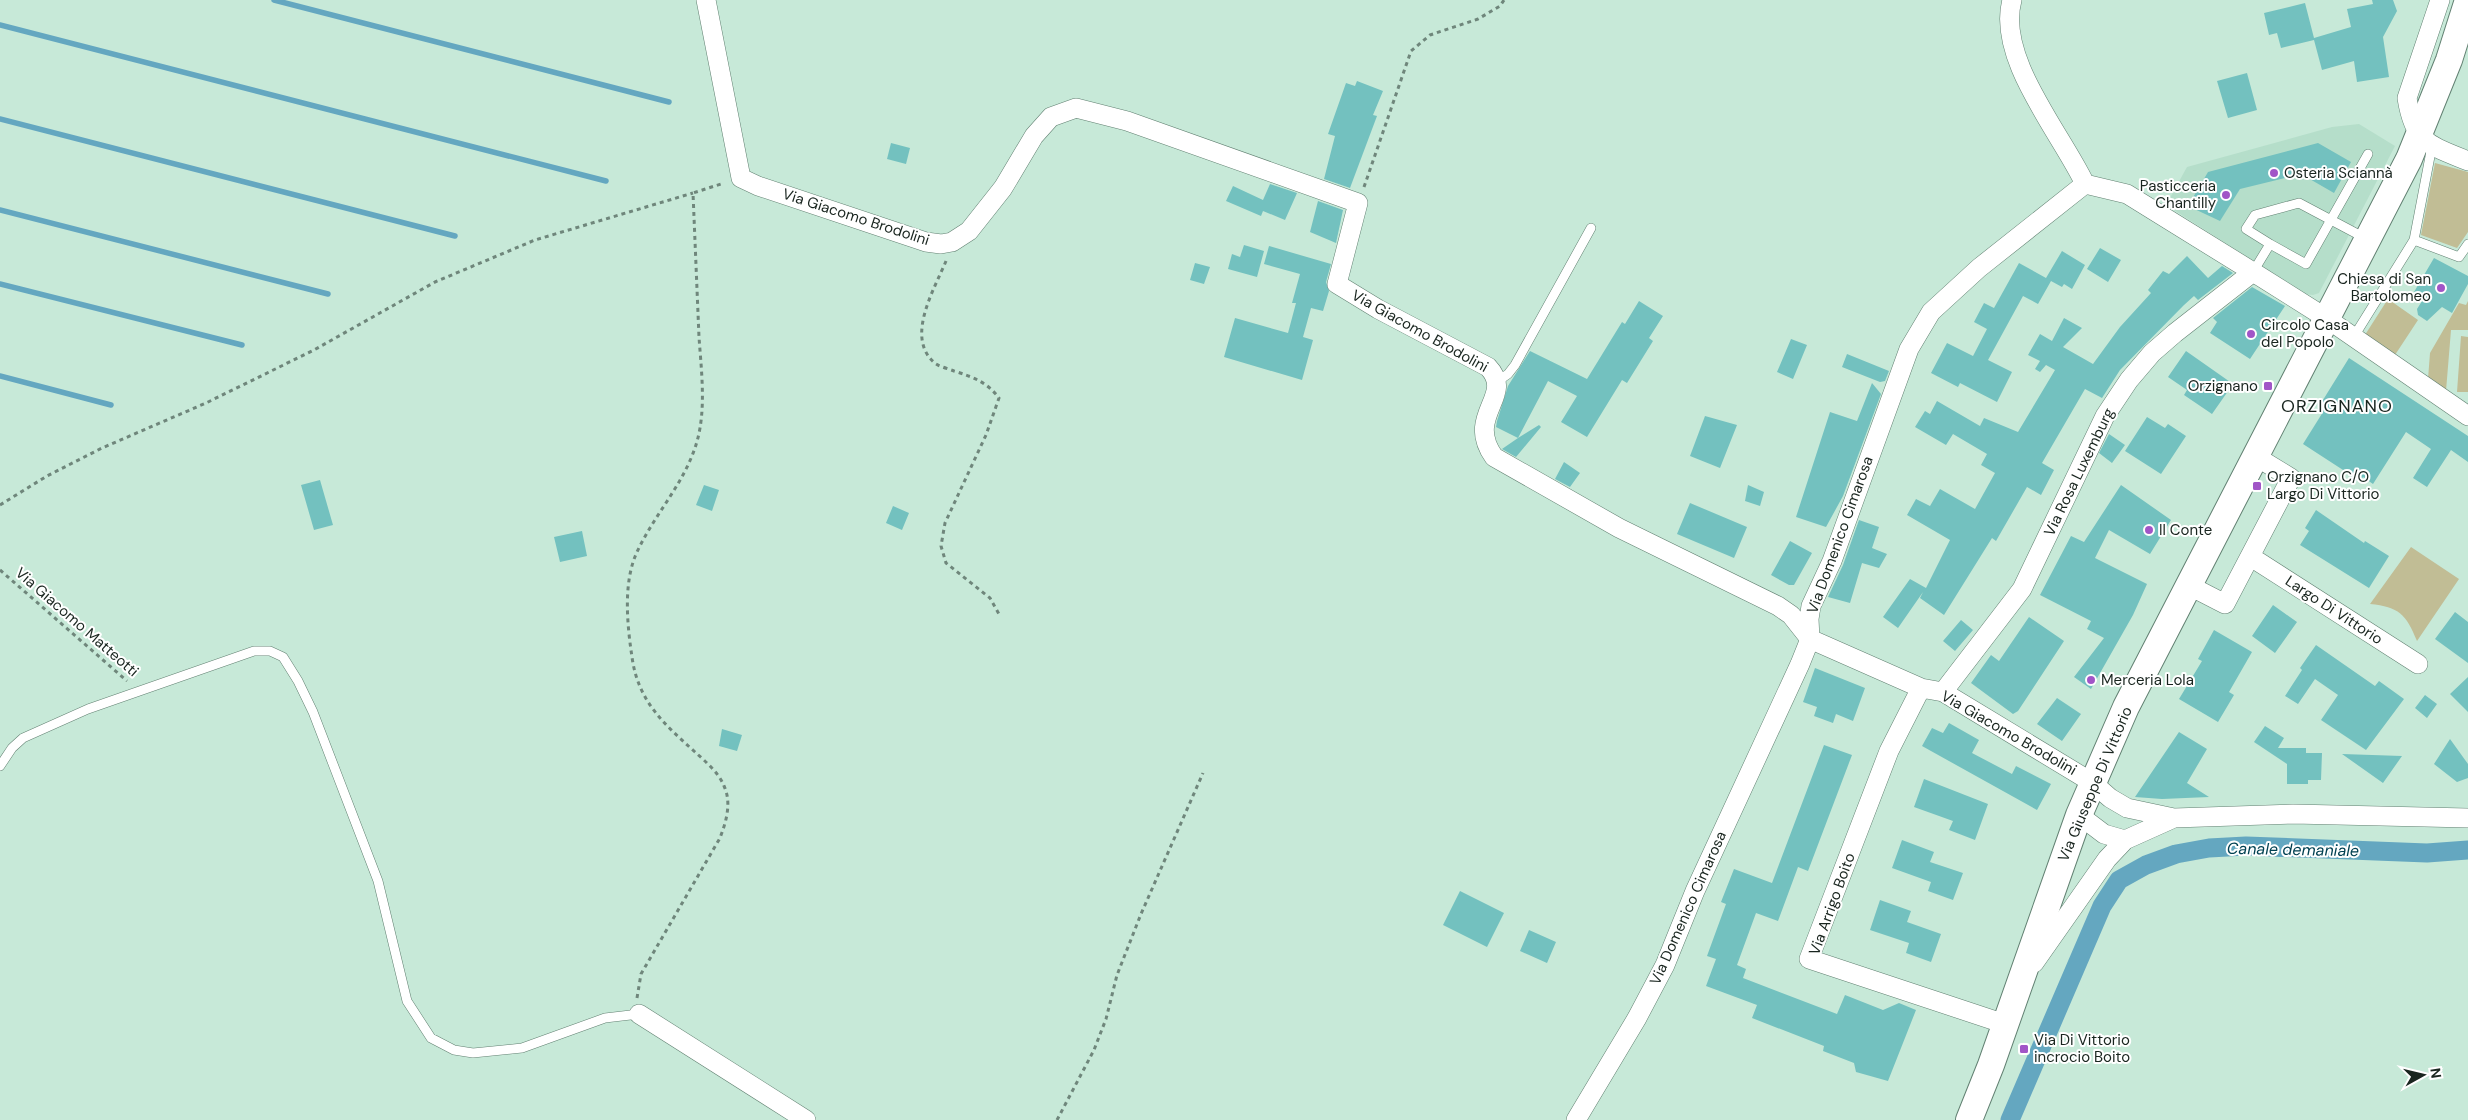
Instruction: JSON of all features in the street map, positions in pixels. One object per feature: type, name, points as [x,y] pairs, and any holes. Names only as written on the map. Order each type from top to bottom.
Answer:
[{"type":"main road","name":"Via Giuseppe Di Vittorio","points":[[1969,1120],[2079,815],[2126,707],[2326,318],[2368,239],[2426,141],[2468,0]]},
{"type":"street","points":[[706,0],[741,178]]},
{"type":"street","points":[[2012,0],[2011,37],[2020,70],[2075,162],[2085,184],[2127,194],[2326,318],[2468,416]]},
{"type":"street","points":[[2440,0],[2407,98],[2412,122],[2426,141],[2468,161]]},
{"type":"street","name":"Via Giacomo Brodolini","points":[[741,178],[758,186],[926,242],[941,244],[952,242],[969,231],[1003,188],[1034,136],[1051,117],[1076,108],[1127,121],[1358,203],[1337,284],[1378,309],[1488,366],[1498,381],[1496,394],[1483,427],[1486,443],[1494,458],[1619,528],[1778,606],[1791,615],[1810,640],[1921,688],[1943,692],[2094,783],[2110,798],[2127,808],[2174,818],[2293,814],[2468,818]]},
{"type":"street","name":"Via Domenico Cimarosa","points":[[1576,1120],[1637,1018],[1665,965],[1695,890],[1810,640],[1809,619],[1811,606],[1832,561],[1909,349],[1917,332],[1931,312],[1980,268],[2085,184]]},
{"type":"street","name":"Via Rosa Luxemburg","points":[[1943,692],[2022,590],[2105,416],[2129,380],[2152,354],[2175,333],[2253,272]]},
{"type":"street","points":[[2188,585],[2225,604],[2251,557],[2291,478],[2255,456]]},
{"type":"street","name":"Largo Di Vittorio","points":[[2251,557],[2418,664]]},
{"type":"street","name":"Via Arrigo Boito","points":[[1921,688],[1889,751],[1809,959],[2005,1024]]},
{"type":"street","points":[[2079,815],[2104,834],[2126,840]]},
{"type":"street","points":[[2018,987],[2091,879],[2126,840],[2174,818]]},
{"type":"street","points":[[639,1014],[806,1120]]},
{"type":"lane","points":[[2353,338],[2414,240],[2426,141]]},
{"type":"lane","points":[[2368,154],[2331,220],[2306,264],[2246,229],[2255,215],[2299,203],[2331,220],[2368,239]]},
{"type":"lane","points":[[1498,381],[1515,365],[1591,228]]},
{"type":"lane","points":[[2414,240],[2459,257],[2468,244]]},
{"type":"lane","points":[[2253,272],[2270,244]]},
{"type":"lane","points":[[0,766],[12,748],[23,738],[88,709],[254,651],[270,651],[283,657],[298,681],[313,712],[378,881],[407,1001],[431,1038],[454,1050],[473,1053],[522,1048],[605,1018],[639,1014]]},
{"type":"path","points":[[1358,203],[1411,51],[1430,35],[1478,19],[1500,6],[1504,0]]},
{"type":"path","points":[[0,505],[47,476],[79,460],[206,403],[314,350],[435,282],[535,240],[741,178]]},
{"type":"path","points":[[639,1014],[637,994],[640,974],[720,838],[727,819],[724,786],[707,763],[660,720],[643,695],[632,658],[629,621],[629,585],[637,553],[654,522],[678,487],[690,460],[700,428],[701,378],[693,193]]},
{"type":"path","points":[[952,242],[926,310],[922,337],[925,352],[937,365],[978,379],[992,388],[999,398],[986,435],[945,523],[941,546],[946,563],[990,598],[999,614]]},
{"type":"path","name":"Via Giacomo Matteotti","points":[[0,570],[139,691]]},
{"type":"path","points":[[1057,1120],[1094,1050],[1106,1019],[1117,975],[1141,914],[1203,773]]},
{"type":"shaded area","points":[[2359,124],[2395,146],[2319,293],[2313,295],[2305,294],[2166,205],[2187,167],[2332,127]]},
{"type":"shaded area","points":[[2435,163],[2468,172],[2468,232],[2457,248],[2421,235]]},
{"type":"shaded area","points":[[2388,299],[2418,320],[2393,358],[2363,338]]},
{"type":"shaded area","points":[[2468,301],[2468,330],[2451,330],[2446,391],[2428,379],[2430,353],[2459,303],[2466,305]]},
{"type":"shaded area","points":[[2461,336],[2468,337],[2468,392],[2457,392]]},
{"type":"shaded area","points":[[2411,547],[2459,579],[2417,641],[2405,618],[2395,610],[2370,604]]},
{"type":"building","points":[[2372,0],[2393,0],[2397,11],[2383,37],[2389,77],[2357,82],[2354,61],[2322,70],[2314,40],[2281,48],[2277,33],[2269,35],[2264,13],[2305,3],[2314,38],[2351,27],[2347,9],[2373,4]]},
{"type":"building","points":[[2247,73],[2257,110],[2228,118],[2217,81]]},
{"type":"building","points":[[1357,81],[1383,91],[1373,115],[1377,116],[1350,188],[1324,179],[1335,136],[1328,134],[1346,83],[1355,86]]},
{"type":"building","points":[[891,143],[910,148],[906,164],[887,159]]},
{"type":"building","points":[[2318,143],[2351,162],[2334,193],[2301,174],[2240,189],[2220,221],[2188,206],[2208,172]]},
{"type":"building","points":[[1270,184],[1297,193],[1285,220],[1263,211],[1261,216],[1226,201],[1233,186],[1263,200]]},
{"type":"building","points":[[1318,201],[1343,210],[1336,243],[1310,232]]},
{"type":"building","points":[[1244,245],[1264,251],[1257,277],[1228,269],[1232,254],[1240,257]]},
{"type":"building","points":[[1269,246],[1331,264],[1326,282],[1329,291],[1323,311],[1311,308],[1303,337],[1313,340],[1302,380],[1224,357],[1235,318],[1288,333],[1296,303],[1292,303],[1300,274],[1264,264]]},
{"type":"building","points":[[2100,248],[2121,260],[2108,282],[2087,269]]},
{"type":"building","points":[[2062,251],[2085,265],[2072,289],[2064,284],[2062,287],[2051,281],[2038,304],[2023,296],[1988,360],[2012,372],[1997,402],[1960,383],[1958,387],[1931,373],[1947,343],[1973,356],[1987,329],[1974,322],[1984,303],[1994,308],[2019,263],[2046,278]]},
{"type":"building","points":[[2187,256],[2208,278],[2222,266],[2233,273],[2198,300],[2194,296],[2184,305],[2120,370],[2102,398],[2085,389],[2042,463],[2054,470],[2041,495],[2027,487],[1996,541],[1992,538],[1944,615],[1920,598],[1923,592],[1898,628],[1883,617],[1910,579],[1926,588],[1950,540],[1907,515],[1916,499],[1930,506],[1940,489],[1975,509],[1995,473],[1981,465],[1987,454],[1953,434],[1946,445],[1915,427],[1925,411],[1930,414],[1937,401],[1980,426],[1984,418],[2018,432],[2055,370],[2046,365],[2040,372],[2035,369],[2040,361],[2028,355],[2040,334],[2052,341],[2064,318],[2082,328],[2063,347],[2093,364],[2120,327],[2151,293],[2148,290],[2163,271],[2169,274]]},
{"type":"building","name":"Chiesa di San Bartolomeo","points":[[2434,258],[2468,276],[2468,284],[2452,313],[2442,307],[2427,321],[2418,315],[2417,309],[2424,298],[2414,292]]},
{"type":"building","points":[[1195,263],[1210,267],[1204,284],[1190,280]]},
{"type":"building","points":[[2252,287],[2285,306],[2250,359],[2210,333],[2217,322],[2213,318]]},
{"type":"building","points":[[1639,301],[1663,316],[1649,338],[1653,341],[1627,383],[1622,380],[1587,437],[1561,422],[1577,396],[1548,381],[1518,438],[1496,427],[1508,386],[1530,351],[1587,379],[1622,322],[1625,324]]},
{"type":"building","points":[[1791,339],[1807,345],[1793,379],[1777,372]]},
{"type":"building","points":[[2186,351],[2233,384],[2212,414],[2184,395],[2187,390],[2168,377]]},
{"type":"building","points":[[1847,354],[1889,371],[1885,381],[1880,382],[1842,367]]},
{"type":"building","points":[[2349,358],[2468,436],[2468,462],[2451,450],[2427,487],[2413,478],[2431,449],[2406,432],[2373,484],[2363,477],[2360,481],[2303,444],[2323,412],[2318,408]]},
{"type":"building","points":[[1872,383],[1881,394],[1843,496],[1826,527],[1796,517],[1830,412],[1857,421]]},
{"type":"building","points":[[1705,416],[1737,425],[1720,468],[1690,456]]},
{"type":"building","points":[[2147,417],[2165,428],[2168,424],[2186,436],[2161,474],[2125,451]]},
{"type":"building","points":[[1539,425],[1541,427],[1516,457],[1502,449]]},
{"type":"building","points":[[2109,434],[2125,445],[2112,463],[2099,453]]},
{"type":"building","points":[[1564,462],[1580,473],[1570,487],[1555,479]]},
{"type":"building","points":[[320,480],[333,525],[314,530],[301,485]]},
{"type":"building","points":[[704,485],[719,490],[712,511],[696,505]]},
{"type":"building","points":[[1748,485],[1764,492],[1760,506],[1745,501]]},
{"type":"building","points":[[2121,485],[2171,520],[2150,554],[2109,530],[2095,558],[2147,584],[2133,615],[2091,689],[2074,677],[2104,638],[2087,629],[2091,621],[2040,595],[2071,536],[2084,542]]},
{"type":"building","points":[[1690,503],[1747,527],[1734,558],[1677,534]]},
{"type":"building","points":[[893,506],[909,513],[902,530],[886,523]]},
{"type":"building","points":[[2316,510],[2364,543],[2365,541],[2389,556],[2369,588],[2300,545],[2309,531],[2305,528]]},
{"type":"building","points":[[1859,520],[1879,527],[1872,548],[1887,554],[1879,568],[1862,563],[1850,603],[1828,597],[1843,565]]},
{"type":"building","points":[[582,531],[587,556],[560,562],[554,537]]},
{"type":"building","points":[[1790,541],[1812,553],[1794,585],[1789,585],[1771,575]]},
{"type":"building","points":[[2273,605],[2297,622],[2275,653],[2252,636]]},
{"type":"building","points":[[2455,612],[2468,622],[2468,663],[2435,639]]},
{"type":"building","points":[[2029,617],[2064,641],[2018,711],[2013,714],[1971,683],[1991,655],[1999,661]]},
{"type":"building","points":[[1961,620],[1973,630],[1955,651],[1943,641]]},
{"type":"building","points":[[2214,630],[2252,652],[2229,692],[2234,695],[2218,722],[2179,699],[2202,661],[2198,659]]},
{"type":"building","points":[[2316,645],[2375,686],[2379,681],[2404,699],[2366,750],[2321,720],[2338,695],[2315,679],[2298,704],[2285,696],[2302,670],[2300,668]]},
{"type":"building","points":[[1815,668],[1865,688],[1853,721],[1836,714],[1833,723],[1814,716],[1817,707],[1803,702]]},
{"type":"building","points":[[2468,677],[2468,712],[2450,694]]},
{"type":"building","points":[[2425,695],[2437,704],[2427,718],[2415,708]]},
{"type":"building","points":[[2057,698],[2081,714],[2062,741],[2037,724]]},
{"type":"building","points":[[1949,723],[1979,740],[1972,753],[2012,774],[2016,766],[2051,784],[2037,810],[1922,746],[1932,728],[1943,733]]},
{"type":"building","points":[[2265,726],[2284,738],[2278,748],[2306,748],[2306,753],[2322,753],[2321,780],[2308,780],[2308,784],[2287,784],[2287,764],[2254,742]]},
{"type":"building","points":[[722,729],[742,735],[737,751],[719,746]]},
{"type":"building","points":[[2179,732],[2207,749],[2187,783],[2209,797],[2162,799],[2135,797]]},
{"type":"building","points":[[2450,739],[2468,764],[2468,778],[2457,782],[2434,764]]},
{"type":"building","points":[[1824,745],[1852,755],[1808,871],[1798,867],[1778,921],[1756,913],[1737,965],[1746,969],[1743,978],[1837,1014],[1845,995],[1883,1010],[1899,1003],[1916,1010],[1888,1081],[1856,1072],[1854,1063],[1823,1051],[1824,1046],[1752,1018],[1757,1005],[1706,986],[1716,959],[1707,956],[1726,904],[1721,902],[1734,869],[1772,883]]},
{"type":"building","points":[[2342,754],[2402,756],[2383,783]]},
{"type":"building","points":[[1924,779],[1988,804],[1975,840],[1949,830],[1953,821],[1914,807]]},
{"type":"building","points":[[1902,840],[1934,852],[1930,862],[1963,873],[1953,900],[1928,891],[1931,882],[1892,868]]},
{"type":"building","points":[[1460,891],[1504,913],[1487,947],[1443,925]]},
{"type":"building","points":[[1880,900],[1911,911],[1907,922],[1941,934],[1931,962],[1906,953],[1909,943],[1870,930]]},
{"type":"building","points":[[1529,930],[1556,942],[1547,963],[1520,951]]},
{"type":"waterway","points":[[274,0],[669,102]]},
{"type":"waterway","points":[[0,25],[606,181]]},
{"type":"waterway","points":[[0,119],[455,236]]},
{"type":"waterway","points":[[0,210],[328,294]]},
{"type":"waterway","points":[[0,284],[242,345]]},
{"type":"waterway","points":[[0,376],[111,405]]},
{"type":"waterway","name":"Canale demaniale","points":[[2010,1120],[2102,906],[2119,880],[2146,865],[2176,854],[2209,848],[2246,846],[2427,853],[2468,850]]},
{"type":"place","name":"Osteria Sciannà","points":[[2274,173]]},
{"type":"place","name":"Pasticceria Chantilly","points":[[2226,195]]},
{"type":"place","name":"Chiesa di San Bartolomeo","points":[[2441,288]]},
{"type":"place","name":"Circolo Casa del Popolo","points":[[2251,334]]},
{"type":"place","name":"Orzignano","points":[[2268,386]]},
{"type":"place","name":"Orzignano C/O Largo Di Vittorio","points":[[2257,486]]},
{"type":"place","name":"Il Conte","points":[[2149,530]]},
{"type":"place","name":"Merceria Lola","points":[[2091,680]]},
{"type":"place","name":"Via Di Vittorio incrocio Boito","points":[[2024,1049]]},
{"type":"district","name":"ORZIGNANO","points":[[2337,406]]}]
